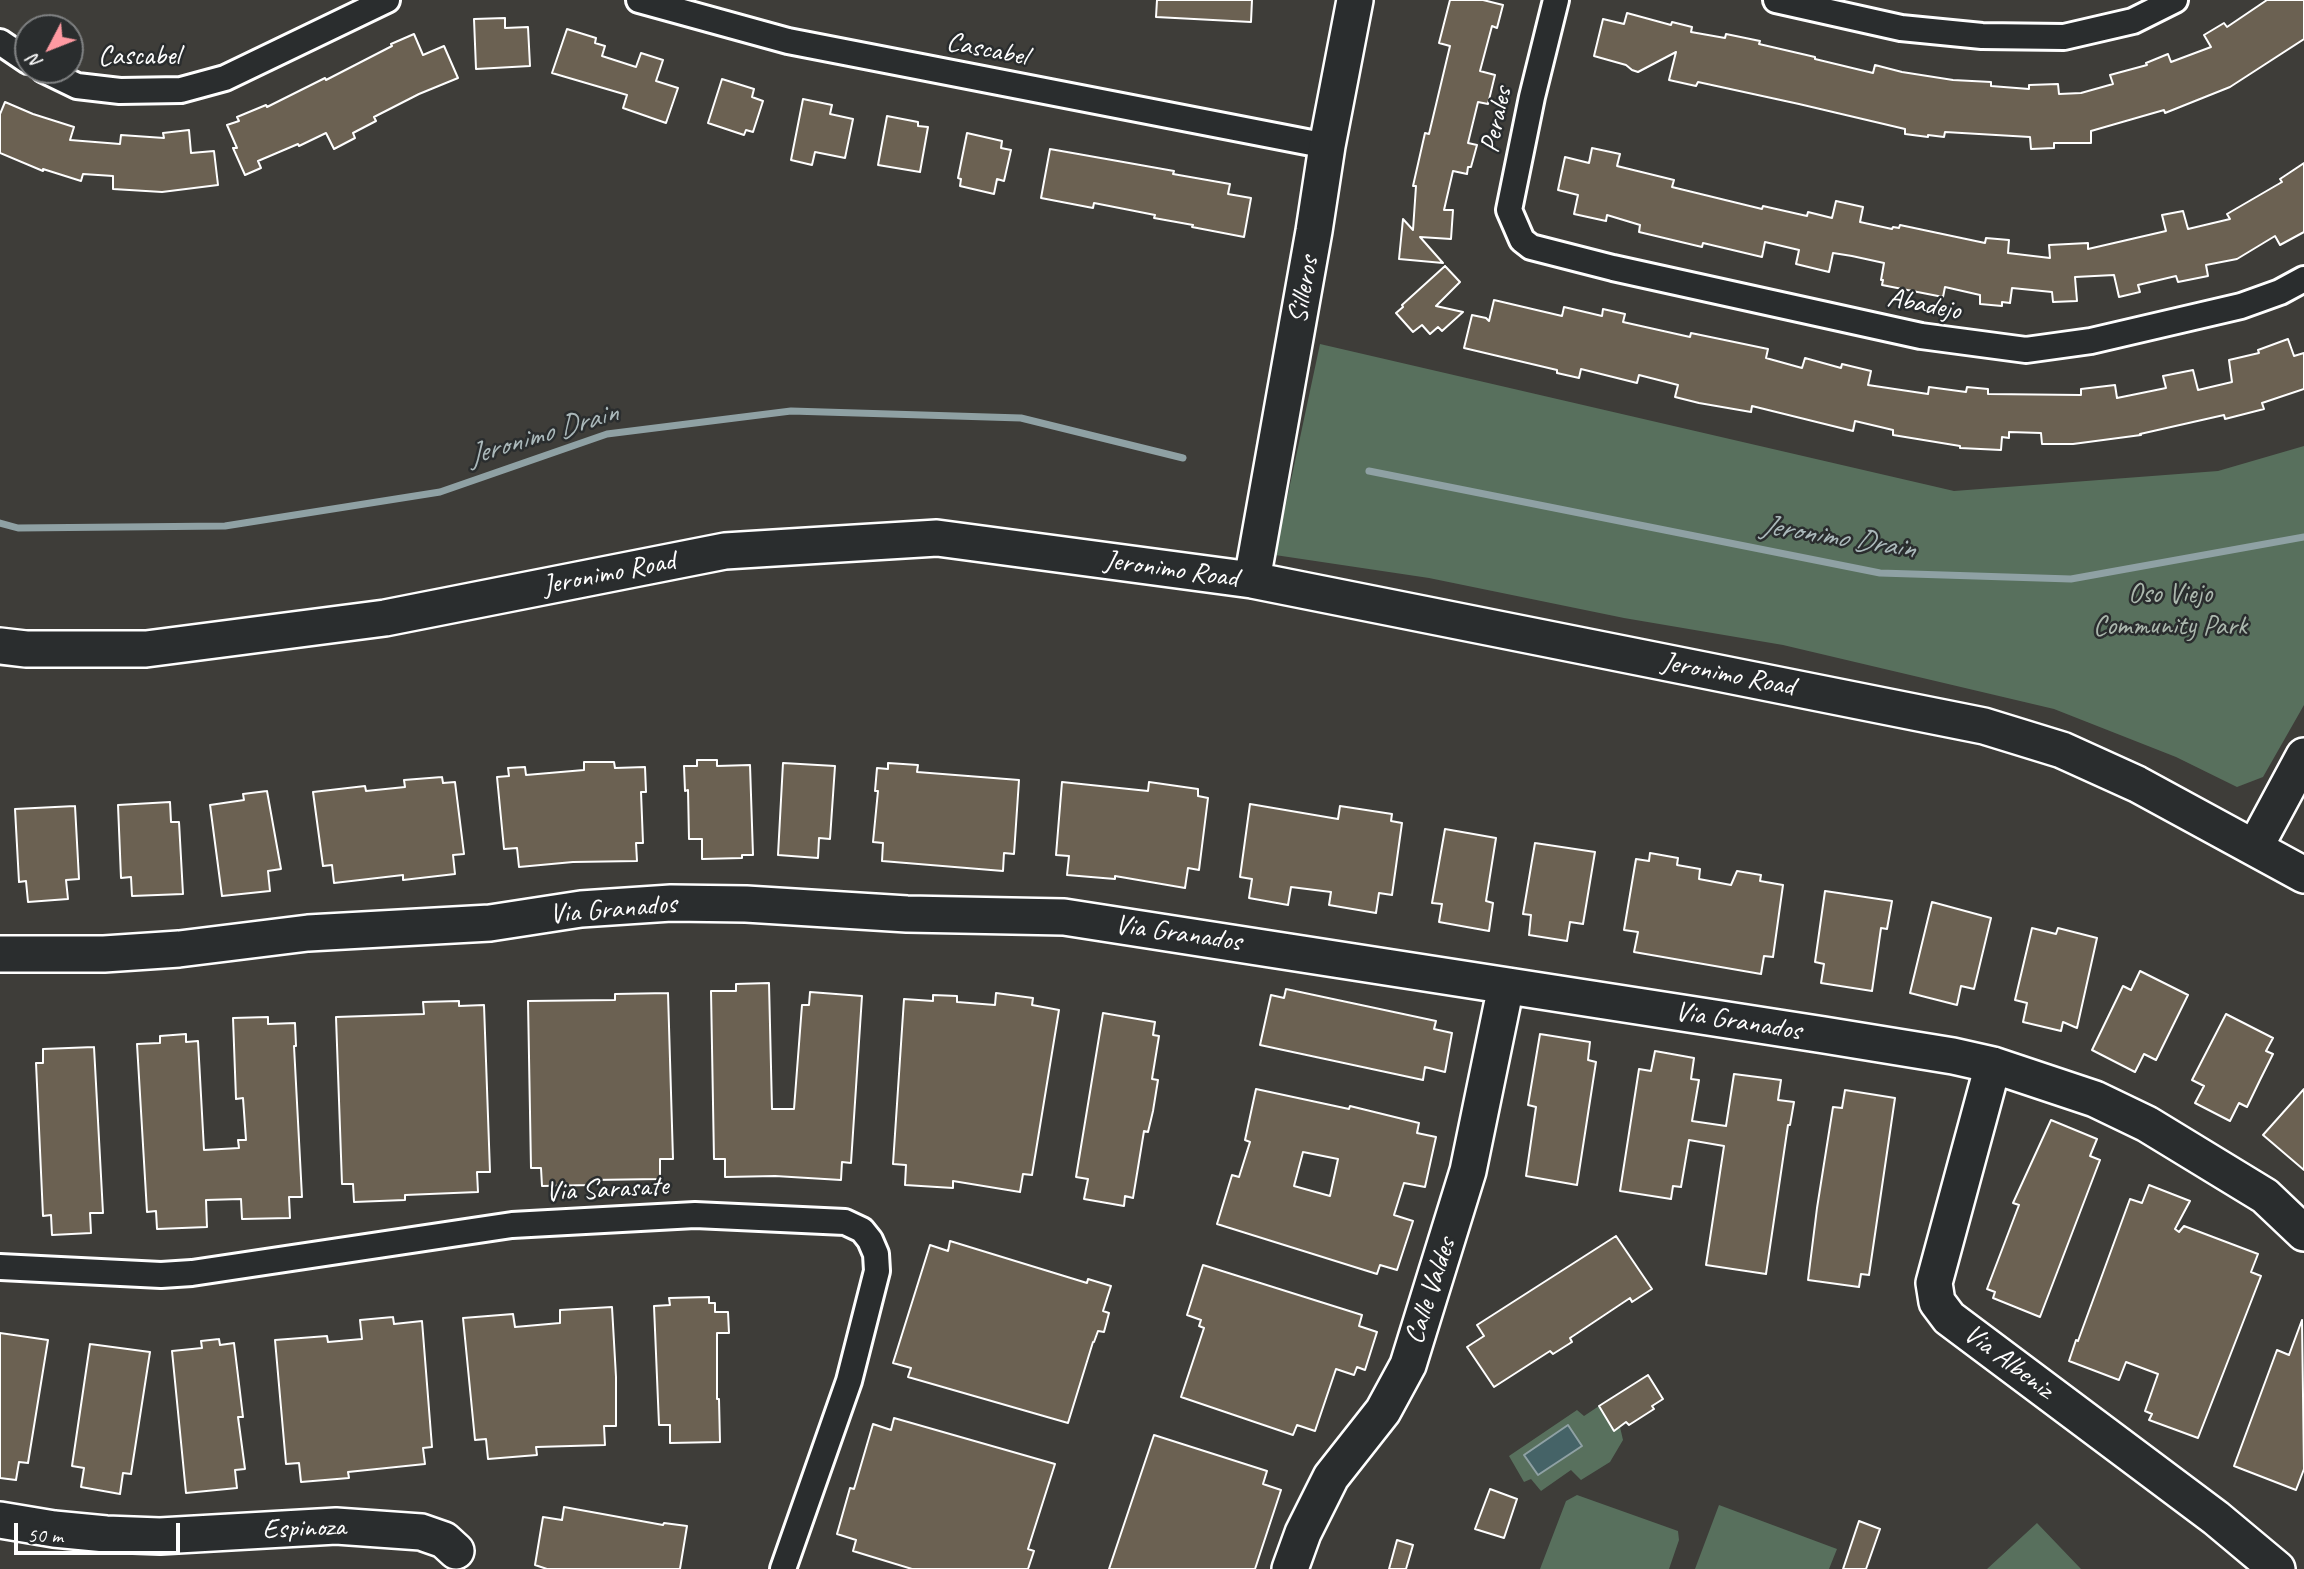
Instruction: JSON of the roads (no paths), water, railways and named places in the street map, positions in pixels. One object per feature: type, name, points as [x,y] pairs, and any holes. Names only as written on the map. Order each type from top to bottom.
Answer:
[{"type":"street","name":"Cascabel","points":[[73,84],[120,91],[181,90],[225,78],[387,0]]},
{"type":"street","name":"Cascabel","points":[[639,0],[788,41],[1327,146]]},
{"type":"street","name":"Silleros","points":[[1252,580],[1327,146],[1356,0]]},
{"type":"street","name":"Perales","points":[[1531,247],[1522,240],[1509,210],[1532,97],[1556,0]]},
{"type":"street","points":[[1776,0],[1900,28],[1982,36],[2064,37],[2133,21],[2175,0]]},
{"type":"street","name":"Abadejo","points":[[1531,247],[1613,268],[1921,336],[2026,351],[2091,341],[2241,306],[2280,292],[2304,279]]},
{"type":"street","name":"Jeronimo Road","points":[[0,646],[26,649],[146,649],[385,618],[725,551],[937,538],[1252,580],[1983,726],[2062,750],[2137,783],[2304,875]]},
{"type":"street","points":[[2255,846],[2304,756]]},
{"type":"street","name":"Via Granados","points":[[0,954],[104,954],[167,950],[330,931],[490,923],[581,909],[671,903],[1064,918],[1875,1043],[1993,1065],[2095,1099],[2147,1124],[2265,1196],[2304,1233]]},
{"type":"street","name":"Calle Valdes","points":[[1290,1569],[1303,1533],[1326,1486],[1383,1411],[1408,1364],[1468,1171],[1506,986]]},
{"type":"street","name":"Via Albeniz","points":[[1993,1065],[1934,1283],[1937,1302],[1949,1318],[2216,1518],[2277,1569]]},
{"type":"street","name":"Via Sarasate","points":[[0,1267],[161,1275],[192,1273],[512,1225],[695,1215],[845,1222],[862,1230],[870,1240],[876,1254],[877,1271],[849,1381],[783,1569]]},
{"type":"street","name":"Espinoza","points":[[0,1520],[54,1529],[160,1536],[336,1526],[421,1532],[444,1540],[462,1560]]},
{"type":"water","points":[[1568,1425],[1582,1446],[1538,1475],[1524,1455]]},
{"type":"waterway","name":"Jeronimo Drain","points":[[0,523],[18,528],[225,526],[440,492],[607,434],[791,411],[1021,418],[1183,458]]},
{"type":"waterway","name":"Jeronimo Drain","points":[[1369,471],[1880,573],[2071,579],[2304,537]]},
{"type":"park label","name":"Oso Viejo Community Park","points":[[2170,611]]}]
